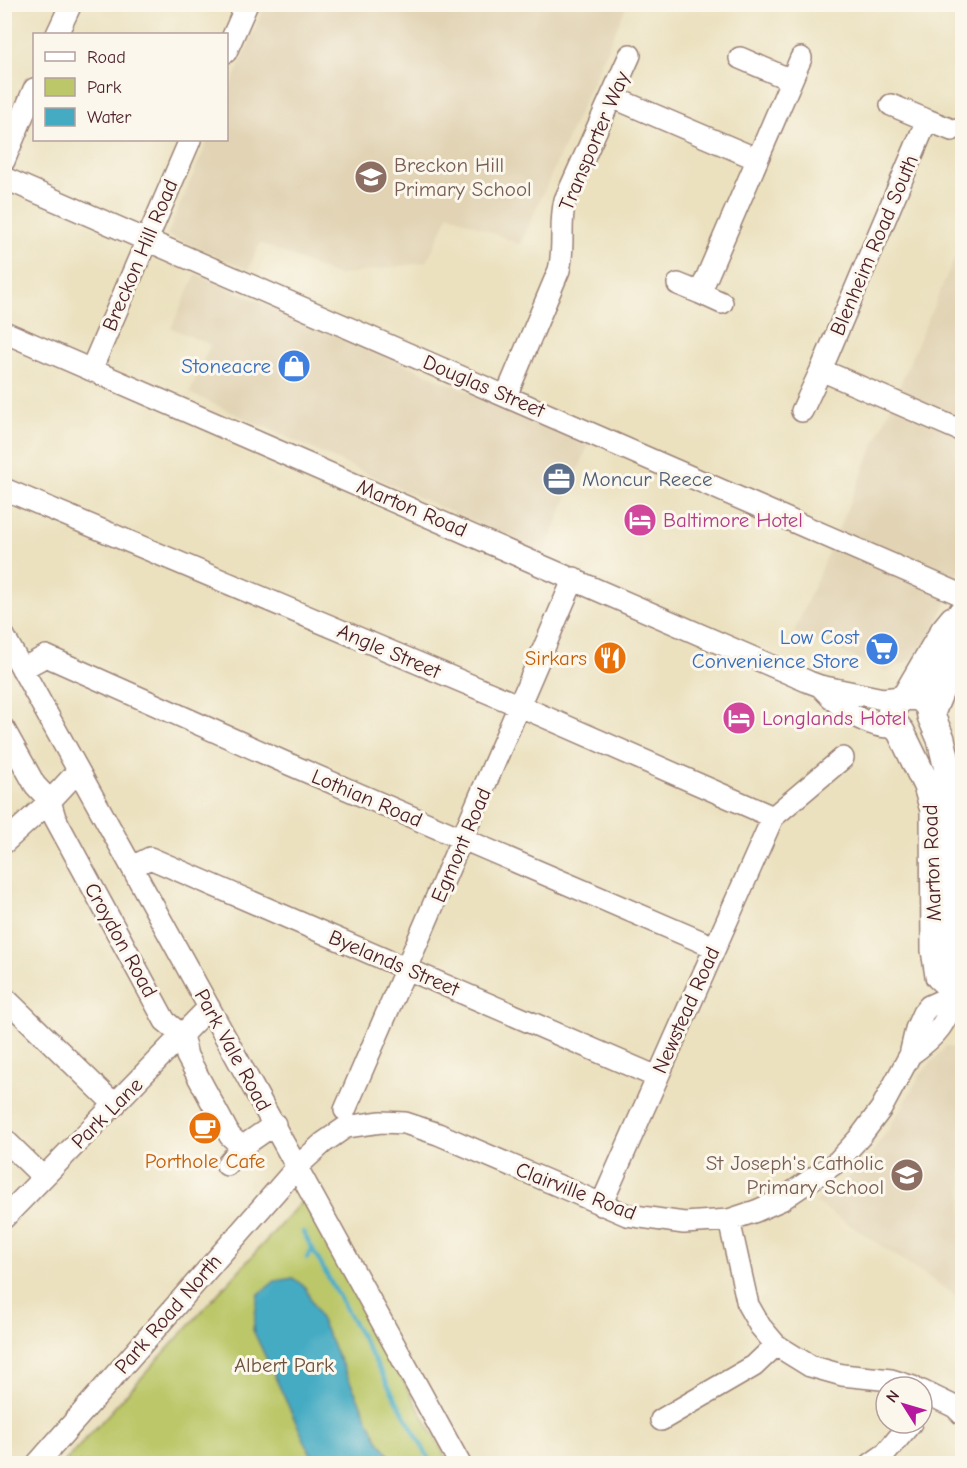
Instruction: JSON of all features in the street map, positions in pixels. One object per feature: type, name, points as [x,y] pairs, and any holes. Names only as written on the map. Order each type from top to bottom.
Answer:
[{"type":"main road","points":[[898,729],[892,721],[892,708],[904,697],[944,631],[963,611]]},
{"type":"main road","points":[[931,715],[942,686],[963,611]]},
{"type":"main road","name":"Marton Road","points":[[898,729],[927,786],[934,810],[935,950],[939,976],[961,985],[956,927],[959,799],[941,739],[925,701],[920,697],[904,697]]},
{"type":"main road","name":"Marton Road","points":[[898,729],[914,734],[920,732],[929,723],[931,715]]},
{"type":"street","points":[[57,33],[70,4]]},
{"type":"street","points":[[228,47],[247,4]]},
{"type":"street","name":"Transporter Way","points":[[507,396],[559,270],[563,256],[562,218],[565,200],[630,55]]},
{"type":"street","points":[[740,58],[791,80]]},
{"type":"street","points":[[700,293],[801,58]]},
{"type":"street","points":[[4,160],[33,91]]},
{"type":"street","points":[[612,97],[757,159]]},
{"type":"street","points":[[891,105],[952,130]]},
{"type":"street","name":"Blenheim Road South","points":[[802,411],[927,120]]},
{"type":"street","name":"Breckon Hill Road","points":[[91,370],[189,141]]},
{"type":"street","name":"Douglas Street","points":[[4,178],[963,595]]},
{"type":"street","points":[[678,284],[722,303]]},
{"type":"street","name":"Marton Road","points":[[4,332],[820,686],[844,689],[883,699],[904,697]]},
{"type":"street","points":[[821,370],[963,431]]},
{"type":"street","name":"Angle Street","points":[[4,489],[520,706],[773,817]]},
{"type":"street","name":"Egmont Road","points":[[345,1110],[574,578]]},
{"type":"street","name":"Park Vale Road","points":[[4,636],[298,1165],[460,1464]]},
{"type":"street","name":"Lothian Road","points":[[22,669],[46,656],[463,840],[714,947]]},
{"type":"street","name":"Marton Road","points":[[820,686],[837,705],[851,713],[876,726],[898,729]]},
{"type":"street","name":"Croydon Road","points":[[4,729],[35,785],[50,801],[55,818],[165,1022],[182,1035],[187,1056],[230,1136],[242,1147]]},
{"type":"street","points":[[773,817],[843,758]]},
{"type":"street","points":[[4,843],[50,801],[78,771]]},
{"type":"street","name":"Newstead Road","points":[[601,1205],[773,817]]},
{"type":"street","name":"Byelands Street","points":[[132,867],[150,858],[657,1077]]},
{"type":"street","name":"Clairville Road","points":[[298,1165],[346,1126],[381,1122],[405,1123],[438,1134],[627,1215],[684,1223],[729,1220],[781,1200],[837,1162],[881,1109],[910,1054],[916,1029],[923,1013],[929,1006],[961,985]]},
{"type":"street","points":[[4,997],[115,1105]]},
{"type":"street","name":"Park Lane","points":[[4,1218],[209,1007]]},
{"type":"street","points":[[227,1166],[242,1147],[275,1124]]},
{"type":"street","points":[[4,1138],[43,1177]]},
{"type":"street","name":"Park Road North","points":[[37,1464],[298,1165]]},
{"type":"street","points":[[729,1220],[748,1305],[760,1326],[776,1346],[810,1366],[842,1375],[874,1378]]},
{"type":"street","points":[[661,1420],[754,1366],[776,1346]]},
{"type":"street","points":[[934,1399],[956,1407],[963,1414]]},
{"type":"street","points":[[871,1464],[885,1454],[901,1435]]},
{"type":"shaded area","name":"Breckon Hill Primary School","points":[[265,4],[627,5],[520,245],[449,214],[427,262],[337,276],[260,243],[248,270],[167,235],[208,141],[228,141],[228,93]]},
{"type":"shaded area","points":[[962,240],[962,565],[924,653],[887,672],[794,632]]},
{"type":"shaded area","points":[[196,274],[589,444],[544,554],[189,393],[210,345],[171,328]]},
{"type":"shaded area","name":"St Joseph's Catholic Primary School","points":[[946,1046],[962,1050],[962,1300],[815,1202],[848,1178],[869,1157],[893,1122],[920,1075]]},
{"type":"green space","name":"Albert Park","points":[[303,1200],[449,1463],[63,1464]]},
{"type":"water","points":[[293,1278],[305,1287],[377,1438],[395,1463],[315,1463],[253,1330],[258,1295],[275,1281]]},
{"type":"waterway","points":[[303,1232],[432,1464]]},
{"type":"waterway","points":[[307,1258],[313,1248]]},
{"type":"place","name":"Breckon Hill Primary School","points":[[371,177]]},
{"type":"place","name":"Stoneacre","points":[[294,366]]},
{"type":"place","name":"Moncur Reece","points":[[559,479]]},
{"type":"place","name":"Baltimore Hotel","points":[[640,520]]},
{"type":"place","name":"Low Cost Convenience Store","points":[[882,649]]},
{"type":"place","name":"Sirkars","points":[[610,658]]},
{"type":"place","name":"Longlands Hotel","points":[[739,718]]},
{"type":"place","name":"Porthole Cafe","points":[[205,1128]]},
{"type":"place","name":"St Joseph's Catholic Primary School","points":[[907,1175]]}]
